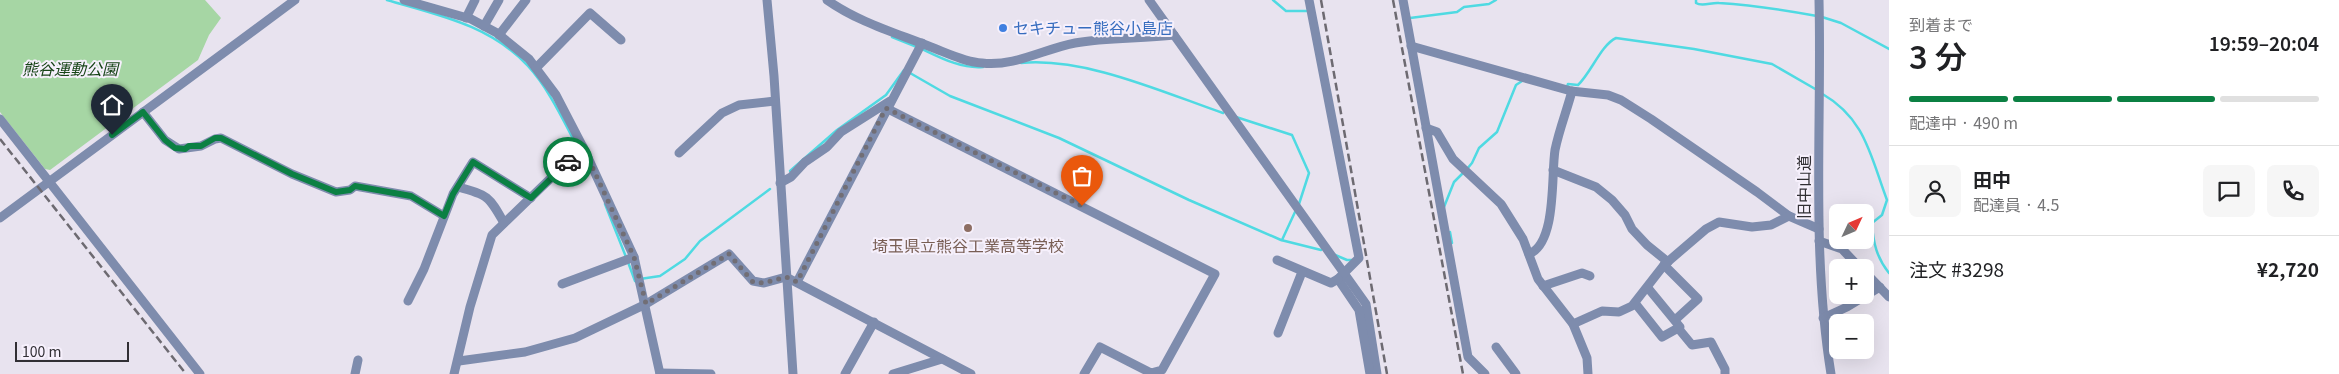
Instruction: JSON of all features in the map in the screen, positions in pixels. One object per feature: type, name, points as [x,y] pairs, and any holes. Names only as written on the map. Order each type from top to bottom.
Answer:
[{"type":"street","points":[[0,218],[295,0]]},
{"type":"street","points":[[404,0],[466,18],[484,26],[499,35],[529,59],[556,94],[580,150],[633,257],[646,304],[660,373],[711,374]]},
{"type":"street","points":[[466,18],[475,0]]},
{"type":"street","points":[[484,26],[498,0]]},
{"type":"street","points":[[499,35],[526,0]]},
{"type":"street","points":[[767,0],[776,101],[793,374]]},
{"type":"street","points":[[827,0],[845,13],[922,44],[975,62],[998,63],[1030,57],[1076,43],[1112,38],[1137,39],[1174,35]]},
{"type":"street","points":[[1149,0],[1341,277],[1359,310],[1370,374]]},
{"type":"street","points":[[1277,260],[1331,283],[1341,277],[1359,258],[1309,0]]},
{"type":"street","points":[[1403,0],[1468,357],[1485,374]]},
{"type":"street","name":"旧中山道","points":[[1820,0],[1818,97],[1819,241],[1823,318],[1831,374]]},
{"type":"street","points":[[536,68],[590,13],[621,40]]},
{"type":"street","points":[[797,282],[888,104],[922,44]]},
{"type":"street","points":[[1411,46],[1569,90],[1608,95],[1621,100],[1757,192],[1789,216],[1819,229]]},
{"type":"street","points":[[1529,254],[1537,248],[1549,219],[1555,149],[1569,90]]},
{"type":"street","points":[[679,153],[722,113],[739,105],[776,101]]},
{"type":"street","points":[[780,183],[791,177],[805,162],[827,147],[841,132],[888,104]]},
{"type":"street","points":[[888,104],[1216,274],[1162,370],[1151,373],[1100,347],[1084,374]]},
{"type":"street","points":[[143,112],[165,140],[175,148],[185,149],[189,146],[201,146],[215,138],[221,138],[292,174],[336,192],[350,190],[355,186],[411,196],[444,216]]},
{"type":"street","points":[[0,120],[200,374]]},
{"type":"street","points":[[1426,128],[1437,132],[1453,159],[1500,204],[1519,233],[1529,254],[1533,271],[1573,324],[1587,358],[1588,374]]},
{"type":"street","points":[[454,374],[459,361],[470,307],[492,235],[580,150]]},
{"type":"street","points":[[408,301],[424,269],[444,216],[458,186],[473,162],[531,198]]},
{"type":"street","points":[[1553,170],[1596,188],[1612,200],[1625,215],[1632,229],[1698,299],[1662,337],[1635,303]]},
{"type":"street","points":[[458,186],[484,194],[493,204],[504,223]]},
{"type":"street","points":[[1573,324],[1602,311],[1619,312],[1635,303],[1666,264],[1706,229],[1719,222],[1752,227],[1771,225],[1789,216]]},
{"type":"street","points":[[1819,241],[1842,249],[1851,259]]},
{"type":"street","points":[[459,361],[525,352],[575,338],[646,304],[729,254],[753,282],[764,283],[786,277],[971,374]]},
{"type":"street","points":[[562,284],[633,257]]},
{"type":"street","points":[[1278,334],[1302,272]]},
{"type":"street","points":[[1543,286],[1582,273],[1590,276]]},
{"type":"street","points":[[1341,277],[1366,304],[1377,374]]},
{"type":"street","points":[[1874,281],[1889,297]]},
{"type":"street","points":[[1823,318],[1847,308],[1880,287]]},
{"type":"street","points":[[1648,288],[1692,345],[1711,342],[1725,374]]},
{"type":"street","points":[[845,374],[874,322]]},
{"type":"street","points":[[1496,347],[1516,374]]},
{"type":"street","points":[[893,374],[942,359]]},
{"type":"street","points":[[355,374],[358,360]]},
{"type":"green space","name":"熊谷運動公園","points":[[0,0],[205,0],[221,18],[209,35],[198,60],[50,170],[45,169],[0,112]]},
{"type":"waterway","points":[[387,0],[462,23],[497,40],[513,52],[528,66],[543,85],[578,148]]},
{"type":"waterway","points":[[1273,0],[1286,11],[1309,11]]},
{"type":"waterway","points":[[1410,18],[1457,12],[1464,7],[1489,4],[1496,0]]},
{"type":"waterway","points":[[1696,0],[1696,3],[1701,5],[1716,3],[1744,5],[1817,16]]},
{"type":"waterway","points":[[1822,17],[1841,23],[1889,49]]},
{"type":"waterway","points":[[892,37],[917,47]]},
{"type":"waterway","points":[[1567,87],[1568,84],[1578,85],[1601,53],[1616,38],[1694,49],[1772,64],[1817,90]]},
{"type":"waterway","points":[[922,49],[959,65],[983,67]]},
{"type":"waterway","points":[[1021,63],[1071,65],[1097,71],[1149,86],[1223,113]]},
{"type":"waterway","points":[[790,171],[837,130],[886,95],[904,70]]},
{"type":"waterway","points":[[910,73],[950,96],[1059,138],[1189,200],[1281,240],[1321,250]]},
{"type":"waterway","points":[[1467,169],[1479,148],[1497,132],[1516,85],[1522,81]]},
{"type":"waterway","points":[[1821,93],[1848,114],[1865,139],[1871,153],[1887,200],[1882,215],[1872,223],[1873,237],[1876,250],[1889,273]]},
{"type":"waterway","points":[[1236,117],[1292,135],[1309,173],[1299,204]]},
{"type":"waterway","points":[[1444,207],[1454,182],[1463,173]]},
{"type":"waterway","points":[[640,279],[660,276],[685,259],[700,241],[770,189]]},
{"type":"waterway","points":[[605,204],[626,257]]},
{"type":"waterway","points":[[1282,240],[1295,212]]},
{"type":"waterway","points":[[1450,232],[1452,243],[1450,243]]},
{"type":"waterway","points":[[1333,254],[1347,260],[1352,260]]},
{"type":"waterway","points":[[628,262],[635,281]]},
{"type":"railway","points":[[1321,0],[1387,374]]},
{"type":"railway","points":[[1393,0],[1463,374]]},
{"type":"railway","points":[[0,139],[186,374]]},
{"type":"way so far","points":[[568,162],[583,147],[634,257],[646,304],[729,254],[753,282],[764,283],[786,277],[797,282],[886,108],[1082,206]]},
{"type":"place","name":"セキチュー熊谷小島店","points":[[1003,28]]},
{"type":"place","name":"埼玉県立熊谷工業高等学校","points":[[968,228]]},
{"type":"route","points":[[112,135],[143,112],[155,129],[175,148],[185,149],[189,146],[201,146],[215,138],[221,138],[235,147],[292,174],[336,192],[350,190],[355,186],[411,196],[444,216],[453,194],[473,162],[499,176],[531,198],[568,162]]}]
